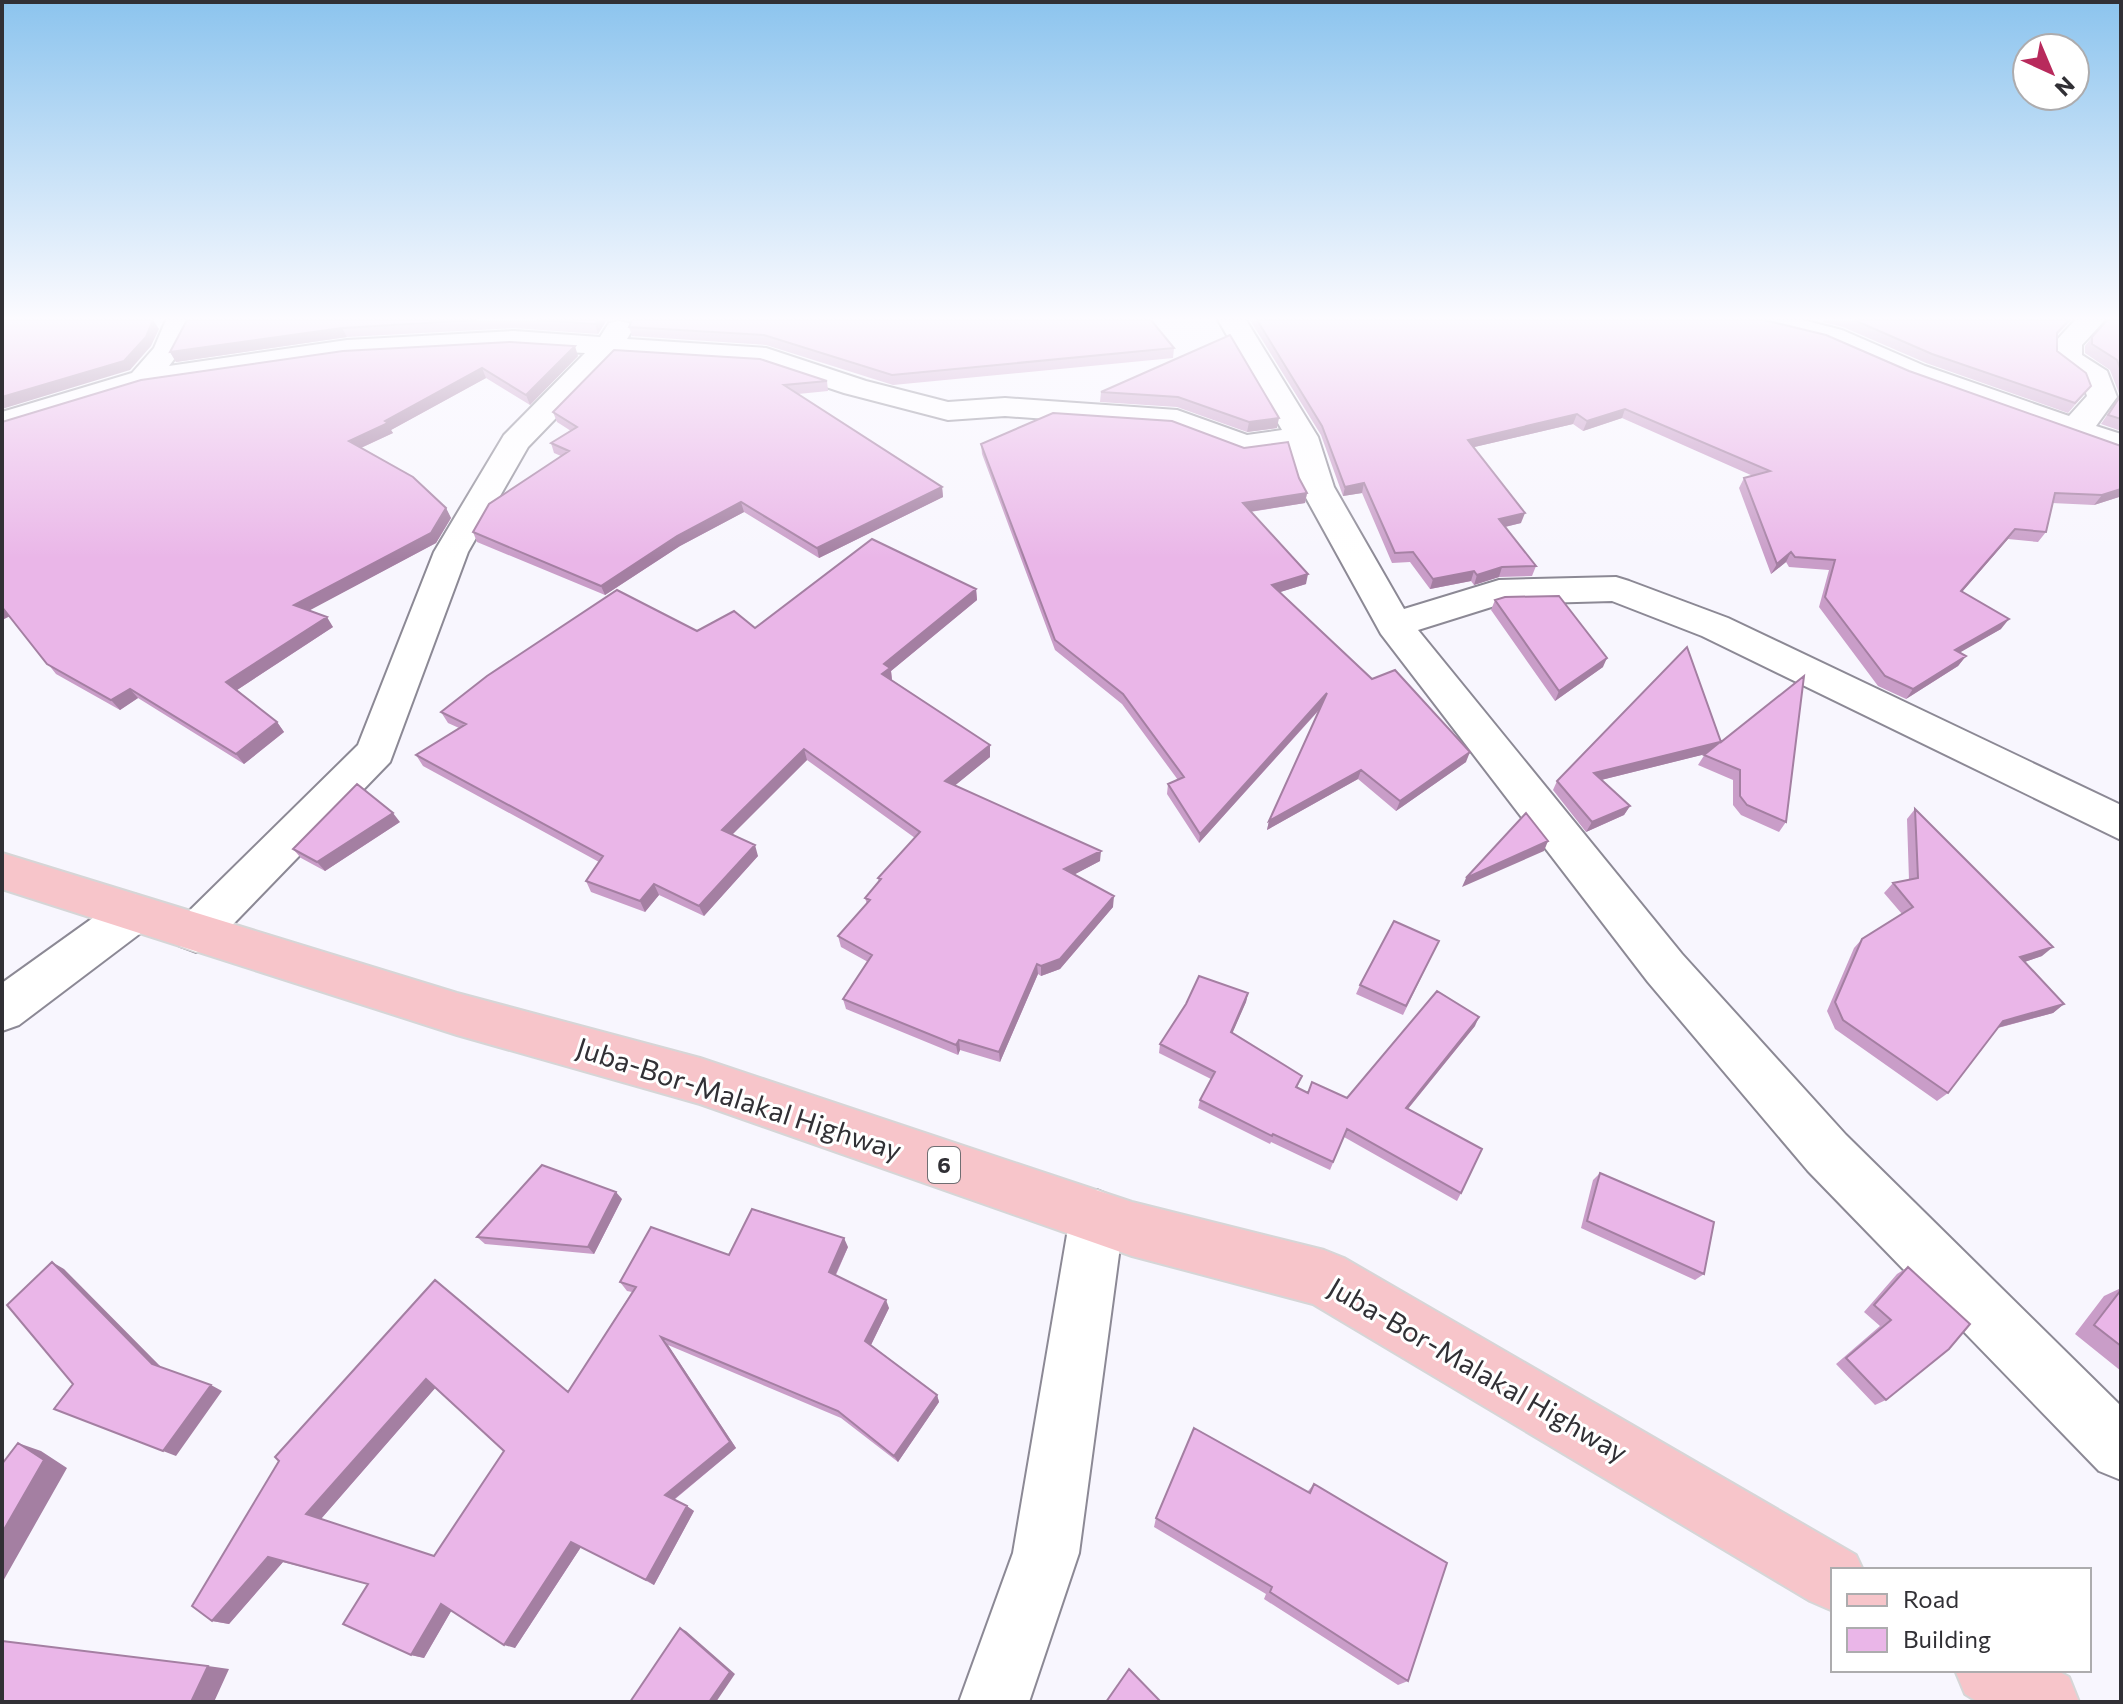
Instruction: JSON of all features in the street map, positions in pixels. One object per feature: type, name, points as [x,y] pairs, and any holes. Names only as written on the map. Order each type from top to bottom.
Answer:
[{"type":"main road","name":"Juba-Bor-Malakal Highway","points":[[2,871],[457,1014],[700,1081],[1132,1229],[1324,1278],[1831,1577]]},
{"type":"main road","points":[[1992,1672],[2044,1702]]},
{"type":"street","points":[[2,422],[76,400]]},
{"type":"street","points":[[196,933],[376,752],[451,552],[515,442],[555,400]]},
{"type":"street","points":[[904,400],[948,411],[1005,407],[1177,419],[1244,445],[1302,437]]},
{"type":"street","points":[[1280,400],[1302,437],[1317,487],[1394,625],[1655,956],[1797,1118],[2121,1449]]},
{"type":"street","points":[[1994,400],[2121,445]]},
{"type":"street","points":[[2073,427],[2085,419],[2100,400]]},
{"type":"street","points":[[1394,625],[1499,592],[1616,589],[1715,627],[2121,824]]},
{"type":"street","points":[[2,1010],[134,913]]},
{"type":"street","points":[[994,1702],[1046,1553],[1097,1217]]},
{"type":"building","points":[[76,400],[424,400],[385,421],[388,423],[349,441],[413,477],[446,508],[431,533],[294,605],[327,617],[226,682],[277,722],[236,754],[130,689],[111,700],[47,664],[2,607],[2,422]]},
{"type":"building","points":[[565,400],[806,400],[942,487],[817,548],[741,502],[677,536],[601,586],[473,532],[489,504],[569,451],[551,443],[577,427],[553,412]]},
{"type":"building","points":[[1185,400],[1268,400],[1279,418],[1249,422]]},
{"type":"building","points":[[1306,400],[1990,400],[2121,446],[2121,489],[2102,495],[2055,493],[2046,532],[2015,529],[1961,591],[2009,619],[1955,650],[1966,656],[1913,689],[1885,676],[1825,597],[1835,560],[1795,557],[1791,552],[1777,564],[1744,478],[1770,471],[1625,409],[1587,421],[1577,414],[1468,440],[1525,513],[1499,519],[1536,566],[1502,567],[1477,575],[1474,571],[1433,579],[1413,552],[1395,553],[1364,483],[1345,487],[1322,426]]},
{"type":"building","points":[[2118,400],[2121,400],[2121,419],[2108,415]]},
{"type":"building","points":[[1053,413],[1172,421],[1244,448],[1288,442],[1307,493],[1243,503],[1308,574],[1272,585],[1372,679],[1395,670],[1470,752],[1400,801],[1361,770],[1269,821],[1327,693],[1200,834],[1168,784],[1184,777],[1123,694],[1055,640],[981,444]]},
{"type":"building","points":[[872,539],[976,589],[884,664],[890,668],[882,674],[990,745],[945,781],[1101,851],[1064,869],[1114,896],[1060,959],[1041,966],[1037,964],[999,1052],[959,1040],[956,1045],[843,999],[872,955],[838,936],[870,900],[865,898],[881,879],[878,878],[920,832],[804,749],[722,830],[755,845],[699,906],[654,884],[640,901],[586,881],[603,856],[416,755],[466,724],[441,712],[487,676],[617,590],[697,631],[734,611],[755,628]]},
{"type":"building","points":[[1559,596],[1607,658],[1559,691],[1495,600]]},
{"type":"building","points":[[1687,647],[1721,742],[1804,676],[1786,822],[1747,805],[1740,796],[1740,770],[1704,755],[1720,742],[1594,773],[1630,806],[1592,822],[1557,781]]},
{"type":"building","points":[[357,784],[393,813],[317,862],[293,849]]},
{"type":"building","points":[[1915,809],[2053,947],[2020,957],[2064,1004],[2003,1021],[1948,1093],[1843,1020],[1835,1002],[1862,939],[1913,907],[1893,883],[1918,878]]},
{"type":"building","points":[[1526,813],[1548,841],[1466,878]]},
{"type":"building","points":[[1394,921],[1439,941],[1406,1006],[1360,985]]},
{"type":"building","points":[[1199,976],[1248,993],[1231,1032],[1302,1076],[1296,1087],[1308,1093],[1312,1082],[1347,1098],[1437,991],[1479,1017],[1406,1108],[1482,1149],[1461,1193],[1347,1129],[1333,1162],[1200,1100],[1215,1072],[1160,1044],[1186,1004]]},
{"type":"building","points":[[542,1165],[616,1192],[588,1247],[477,1237]]},
{"type":"building","points":[[1600,1173],[1714,1222],[1704,1274],[1587,1221]]},
{"type":"building","points":[[752,1209],[844,1238],[829,1272],[886,1300],[865,1341],[937,1395],[894,1456],[838,1411],[661,1337],[730,1442],[665,1495],[687,1506],[646,1580],[571,1542],[504,1645],[441,1604],[411,1655],[343,1624],[368,1584],[268,1557],[212,1621],[192,1606],[279,1461],[275,1457],[435,1280],[568,1392],[636,1287],[620,1282],[651,1227],[729,1255]],"holes":[[[426,1379],[504,1451],[434,1556],[306,1514]]]},
{"type":"building","points":[[52,1262],[152,1364],[211,1385],[163,1451],[54,1409],[73,1384],[7,1305]]},
{"type":"building","points":[[1908,1267],[1970,1324],[1949,1349],[1886,1400],[1846,1358],[1891,1320],[1874,1305]]},
{"type":"building","points":[[2121,1290],[2121,1346],[2094,1325]]},
{"type":"building","points":[[1194,1428],[1310,1493],[1314,1484],[1447,1563],[1408,1681],[1270,1592],[1272,1587],[1156,1518]]},
{"type":"building","points":[[18,1443],[44,1460],[2,1533],[2,1464]]},
{"type":"building","points":[[680,1628],[730,1672],[709,1702],[630,1702]]},
{"type":"building","points":[[2,1641],[208,1666],[191,1702],[2,1702]]},
{"type":"building","points":[[1129,1669],[1161,1702],[1106,1702]]}]
